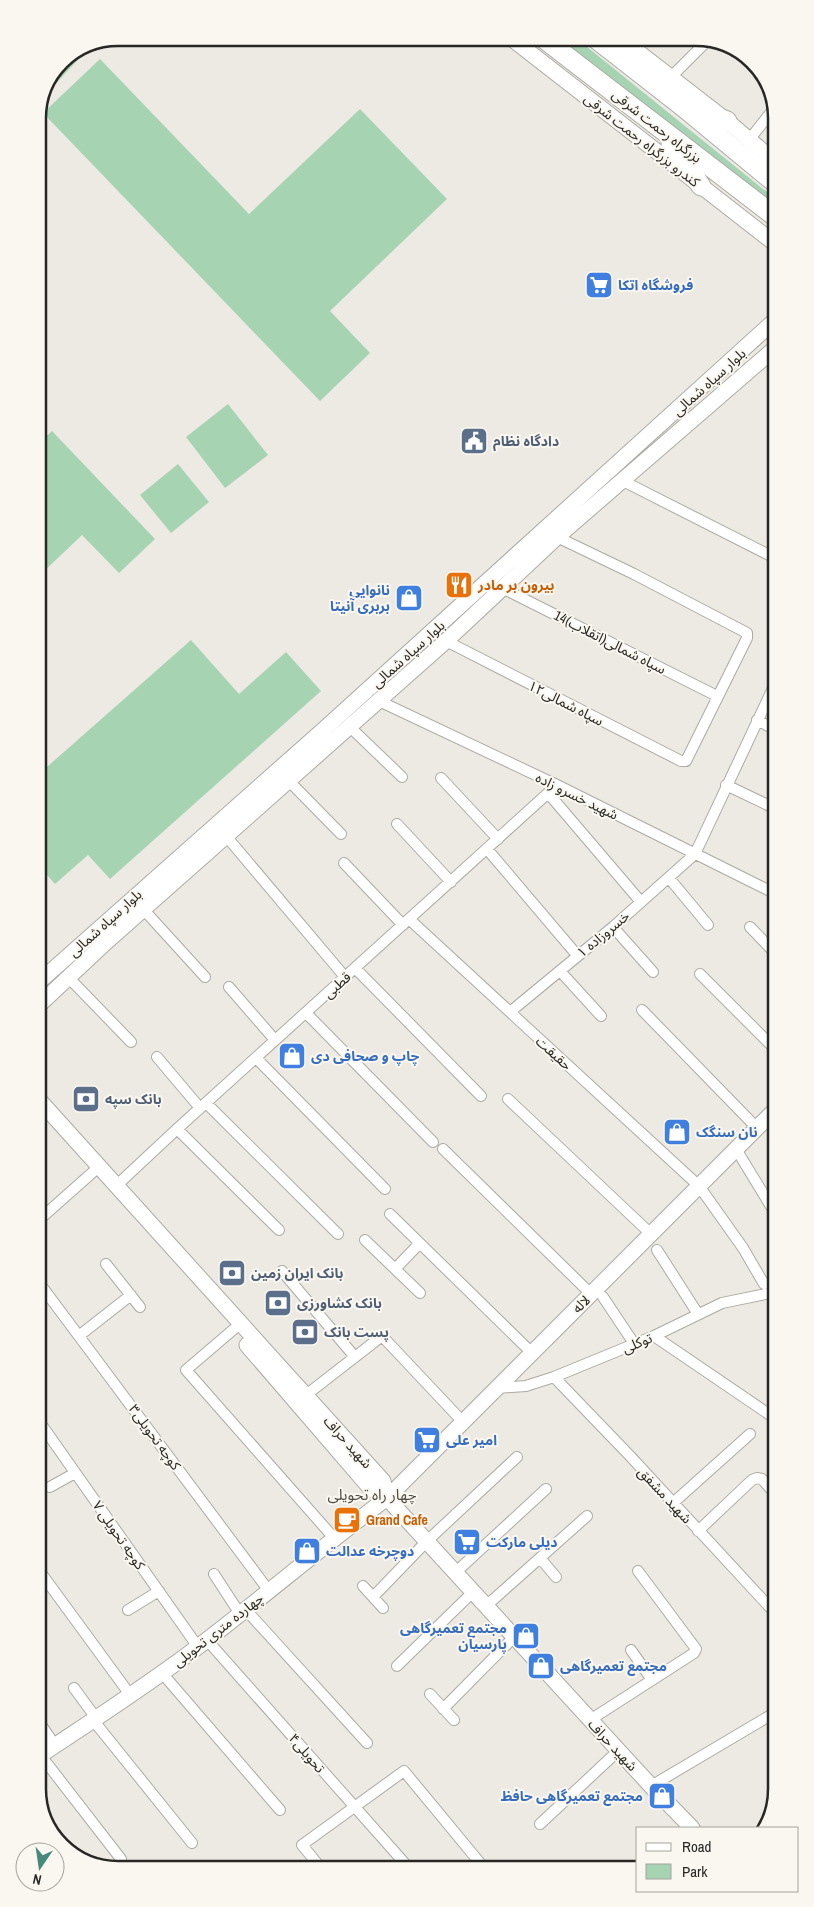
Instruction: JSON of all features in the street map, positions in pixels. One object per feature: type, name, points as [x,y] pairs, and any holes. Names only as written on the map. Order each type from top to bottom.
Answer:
[{"type":"highway","name":"بزرگراه رحمت شرقی","points":[[552,46],[768,211]]},
{"type":"highway","points":[[605,46],[682,106],[768,178]]},
{"type":"highway","points":[[682,106],[727,121]]},
{"type":"highway","points":[[660,129],[701,186]]},
{"type":"main road","name":"کندرو بزرگراه رحمت شرقی","points":[[521,46],[768,238]]},
{"type":"main road","points":[[630,46],[727,121],[768,156]]},
{"type":"main road","name":"بلوار سپاه شمالی","points":[[46,999],[103,945],[144,910],[188,860],[468,599],[768,327]]},
{"type":"main road","name":"بلوار سپاه شمالی","points":[[46,976],[106,921],[188,860],[226,836],[446,642],[557,537],[768,354]]},
{"type":"main road","points":[[468,599],[478,610]]},
{"type":"main road","name":"شهید حراف","points":[[46,1107],[306,1395],[371,1489],[387,1498],[618,1751],[691,1827]]},
{"type":"main road","name":"لاله","points":[[387,1498],[532,1354],[597,1296],[650,1234],[768,1117]]},
{"type":"main road","points":[[46,1123],[93,1172],[341,1445]]},
{"type":"main road","name":"چهارده متری تحویلی","points":[[46,1752],[131,1696],[162,1673],[243,1612],[334,1538],[387,1498]]},
{"type":"street","points":[[670,78],[702,46]]},
{"type":"street","points":[[749,140],[768,116]]},
{"type":"street","points":[[622,481],[768,554]]},
{"type":"street","points":[[557,537],[642,578],[747,633],[747,638],[717,696]]},
{"type":"street","name":"14سپاه شمالی(اتقلاب)","points":[[502,588],[717,696]]},
{"type":"street","name":"سپاه شمالی۱۲","points":[[446,642],[681,761],[686,761],[717,696]]},
{"type":"street","points":[[695,854],[768,698]]},
{"type":"street","name":"شهید خسرو زاده","points":[[379,701],[557,785],[768,890]]},
{"type":"street","points":[[757,720],[768,726]]},
{"type":"street","points":[[350,727],[402,777]]},
{"type":"street","points":[[441,778],[498,839]]},
{"type":"street","points":[[288,780],[341,834]]},
{"type":"street","name":"قطبی","points":[[118,1185],[203,1105],[557,785]]},
{"type":"street","points":[[726,785],[768,805]]},
{"type":"street","points":[[548,793],[641,902]]},
{"type":"street","points":[[397,824],[451,882]]},
{"type":"street","points":[[226,836],[345,977]]},
{"type":"street","points":[[487,848],[578,956]]},
{"type":"street","name":"خسروزاده ۱","points":[[510,1012],[613,927],[695,854]]},
{"type":"street","name":"حقیقت","points":[[344,863],[406,922],[510,1012],[699,1186],[743,1248],[768,1288]]},
{"type":"street","points":[[669,878],[708,925]]},
{"type":"street","points":[[144,910],[205,977]]},
{"type":"street","points":[[613,927],[653,972]]},
{"type":"street","points":[[750,927],[768,946]]},
{"type":"street","points":[[355,968],[480,1096]]},
{"type":"street","points":[[560,971],[602,1016]]},
{"type":"street","points":[[700,974],[768,1042]]},
{"type":"street","points":[[69,978],[131,1042]]},
{"type":"street","points":[[229,987],[275,1040]]},
{"type":"street","points":[[642,1010],[757,1128]]},
{"type":"street","points":[[306,1013],[433,1142]]},
{"type":"street","points":[[157,1057],[203,1105],[338,1234]]},
{"type":"street","points":[[256,1058],[385,1189]]},
{"type":"street","points":[[508,1099],[650,1234]]},
{"type":"street","points":[[177,1129],[279,1230]]},
{"type":"street","points":[[444,1149],[597,1296],[635,1345]]},
{"type":"street","points":[[736,1149],[768,1201]]},
{"type":"street","points":[[46,1214],[93,1172]]},
{"type":"street","points":[[390,1214],[418,1244],[532,1354]]},
{"type":"street","points":[[365,1240],[420,1293]]},
{"type":"street","points":[[395,1269],[418,1244]]},
{"type":"street","points":[[657,1250],[698,1314]]},
{"type":"street","points":[[106,1264],[140,1307]]},
{"type":"street","points":[[282,1271],[355,1356]]},
{"type":"street","name":"توکلی","points":[[497,1388],[526,1386],[554,1377],[635,1345],[722,1303],[768,1290]]},
{"type":"street","name":"کوچه تحویلی۳","points":[[46,1292],[268,1591]]},
{"type":"street","points":[[80,1335],[131,1295]]},
{"type":"street","points":[[234,1329],[186,1370],[334,1538]]},
{"type":"street","points":[[306,1395],[382,1336],[463,1422]]},
{"type":"street","points":[[654,1336],[768,1414]]},
{"type":"street","name":"شهید مشفق","points":[[554,1377],[768,1605]]},
{"type":"street","name":"کوچه تحویلی ۷","points":[[46,1431],[159,1591],[202,1643]]},
{"type":"street","points":[[673,1503],[750,1434]]},
{"type":"street","points":[[373,1597],[427,1542],[517,1458]]},
{"type":"street","points":[[50,1487],[75,1473]]},
{"type":"street","points":[[698,1531],[757,1478],[762,1479],[768,1486]]},
{"type":"street","points":[[456,1572],[546,1489]]},
{"type":"street","points":[[486,1606],[587,1516]]},
{"type":"street","points":[[540,1558],[556,1577]]},
{"type":"street","points":[[590,1720],[694,1653],[696,1649],[638,1571]]},
{"type":"street","points":[[214,1574],[243,1612],[367,1742]]},
{"type":"street","points":[[46,1581],[131,1696]]},
{"type":"street","points":[[363,1586],[383,1608]]},
{"type":"street","points":[[128,1610],[159,1591]]},
{"type":"street","points":[[397,1666],[472,1592]]},
{"type":"street","points":[[443,1709],[514,1637]]},
{"type":"street","name":"تحویلی۴","points":[[202,1643],[403,1861]]},
{"type":"street","points":[[630,1650],[652,1680]]},
{"type":"street","points":[[162,1673],[280,1810]]},
{"type":"street","points":[[74,1688],[95,1719],[192,1842]]},
{"type":"street","points":[[430,1694],[454,1720]]},
{"type":"street","points":[[651,1786],[768,1717]]},
{"type":"street","points":[[46,1731],[55,1745]]},
{"type":"street","points":[[540,1824],[618,1751]]},
{"type":"street","points":[[46,1760],[121,1859]]},
{"type":"street","points":[[315,1861],[302,1845],[404,1771],[478,1861]]},
{"type":"green space","points":[[566,46],[586,46],[768,193],[768,203]]},
{"type":"green space","points":[[80,57],[55,85],[61,74]]},
{"type":"green space","points":[[100,59],[249,214],[360,109],[447,199],[330,311],[370,353],[320,401],[46,116],[47,109]]},
{"type":"green space","points":[[228,404],[268,455],[225,488],[186,437]]},
{"type":"green space","points":[[52,431],[155,539],[119,573],[82,535],[46,569],[46,437]]},
{"type":"green space","points":[[178,464],[209,502],[171,533],[140,495]]},
{"type":"green space","points":[[191,640],[239,694],[286,652],[321,691],[110,879],[88,855],[55,884],[46,874],[46,768]]},
{"type":"place","name":"فروشگاه اتکا","points":[[599,285]]},
{"type":"place","name":"دادگاه نظام","points":[[474,441]]},
{"type":"place","name":"بیرون بر مادر","points":[[459,585]]},
{"type":"place","name":"نانوایی بربری آنیتا","points":[[409,598]]},
{"type":"place","name":"چاپ و صحافی دی","points":[[292,1056]]},
{"type":"place","name":"بانک سپه","points":[[86,1099]]},
{"type":"place","name":"نان سنگک","points":[[677,1132]]},
{"type":"place","name":"بانک ایران زمین","points":[[232,1273]]},
{"type":"place","name":"بانک کشاورزی","points":[[278,1303]]},
{"type":"place","name":"پست بانک","points":[[305,1332]]},
{"type":"place","name":"امیر علی","points":[[427,1440]]},
{"type":"place","name":"Grand Cafe","points":[[347,1520]]},
{"type":"place","name":"دیلی مارکت","points":[[467,1542]]},
{"type":"place","name":"دوچرخه عدالت","points":[[307,1551]]},
{"type":"place","name":"مجتمع تعمیرگاهی پارسیان","points":[[526,1636]]},
{"type":"place","name":"مجتمع تعمیرگاهی","points":[[541,1666]]},
{"type":"place","name":"مجتمع تعمیرگاهی حافظ","points":[[662,1796]]},
{"type":"district","name":"چهار راه تحویلی","points":[[372,1494]]}]
